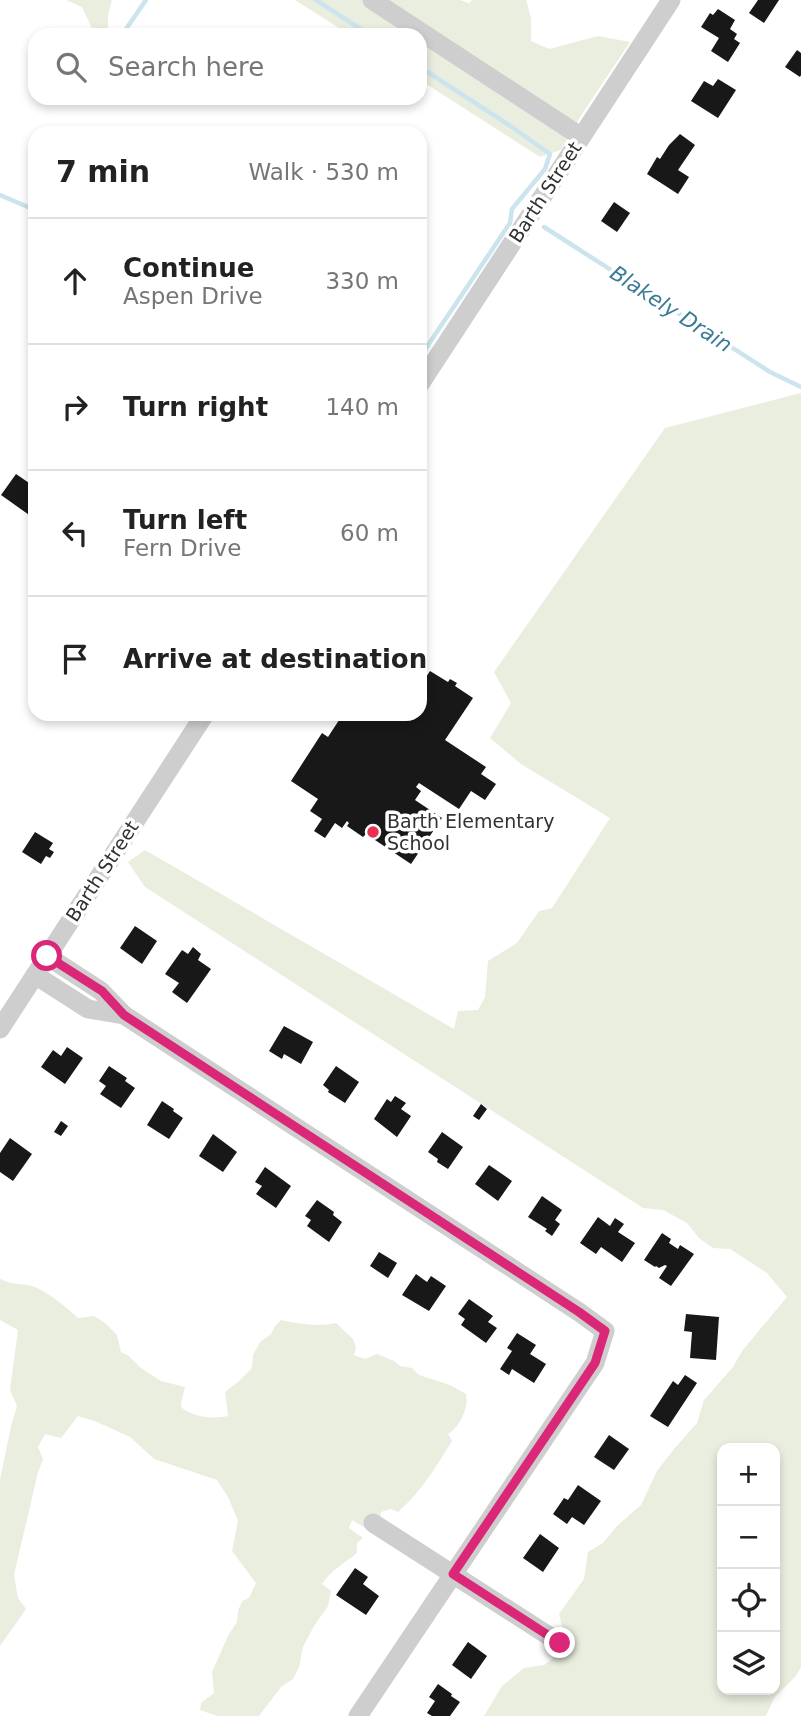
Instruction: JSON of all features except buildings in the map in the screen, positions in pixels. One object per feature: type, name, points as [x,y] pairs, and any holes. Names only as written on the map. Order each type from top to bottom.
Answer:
[{"type":"street","points":[[372,0],[415,28]]},
{"type":"street","name":"Barth Street","points":[[427,373],[671,0]]},
{"type":"street","points":[[427,36],[580,136]]},
{"type":"street","name":"Barth Street","points":[[0,1028],[200,721]]},
{"type":"street","points":[[47,956],[102,991],[124,1015],[605,1331],[595,1363],[358,1716]]},
{"type":"street","points":[[35,975],[88,1009],[124,1015]]},
{"type":"street","points":[[373,1523],[560,1643]]},
{"type":"shaded area","points":[[66,0],[112,0],[107,28],[92,28],[82,7]]},
{"type":"shaded area","points":[[295,0],[460,0],[469,3],[472,0],[526,0],[531,18],[531,41],[549,49],[598,36],[630,42],[561,150],[540,157],[427,84],[427,28],[339,28]]},
{"type":"shaded area","points":[[801,393],[801,1667],[780,1692],[780,1443],[717,1443],[717,1695],[777,1695],[766,1716],[484,1716],[502,1686],[524,1668],[544,1665],[567,1647],[559,1614],[584,1579],[588,1552],[603,1543],[618,1525],[641,1505],[657,1471],[697,1423],[704,1400],[787,1297],[767,1273],[730,1249],[713,1248],[699,1238],[687,1223],[663,1210],[643,1208],[145,887],[128,862],[145,850],[454,1029],[458,1011],[478,1010],[485,997],[488,961],[517,943],[539,911],[552,908],[610,818],[521,764],[490,738],[511,703],[494,672],[665,428]]},
{"type":"shaded area","points":[[0,1279],[40,1289],[78,1318],[94,1316],[105,1323],[117,1335],[121,1352],[141,1368],[161,1381],[185,1387],[182,1408],[198,1416],[228,1416],[225,1392],[252,1368],[253,1355],[260,1342],[271,1334],[281,1320],[322,1325],[336,1323],[353,1339],[356,1348],[354,1355],[365,1359],[377,1354],[466,1394],[463,1416],[448,1434],[452,1441],[414,1496],[398,1512],[391,1509],[381,1512],[380,1519],[367,1529],[352,1520],[349,1528],[363,1538],[357,1543],[357,1553],[322,1584],[331,1591],[328,1606],[303,1647],[299,1667],[293,1679],[281,1687],[259,1716],[217,1716],[200,1710],[201,1703],[214,1693],[212,1672],[237,1622],[242,1601],[249,1598],[256,1583],[232,1551],[238,1521],[228,1497],[217,1480],[154,1459],[130,1437],[78,1416],[61,1438],[45,1434],[38,1447],[43,1459],[14,1575],[18,1598],[26,1609],[0,1646],[0,1480],[17,1406],[10,1390],[18,1330],[0,1320]]},
{"type":"waterway","points":[[127,28],[146,0]]},
{"type":"waterway","points":[[316,0],[359,28]]},
{"type":"waterway","points":[[427,72],[550,154],[545,169],[512,209],[510,223],[427,347]]},
{"type":"waterway","name":"Blakely Drain","points":[[0,195],[28,207]]},
{"type":"waterway","name":"Blakely Drain","points":[[544,227],[770,372],[801,387]]},
{"type":"place","name":"Barth Elementary School","points":[[373,832]]},
{"type":"route","points":[[47,956],[102,991],[124,1015],[605,1331],[595,1363],[453,1574],[560,1643]]}]
